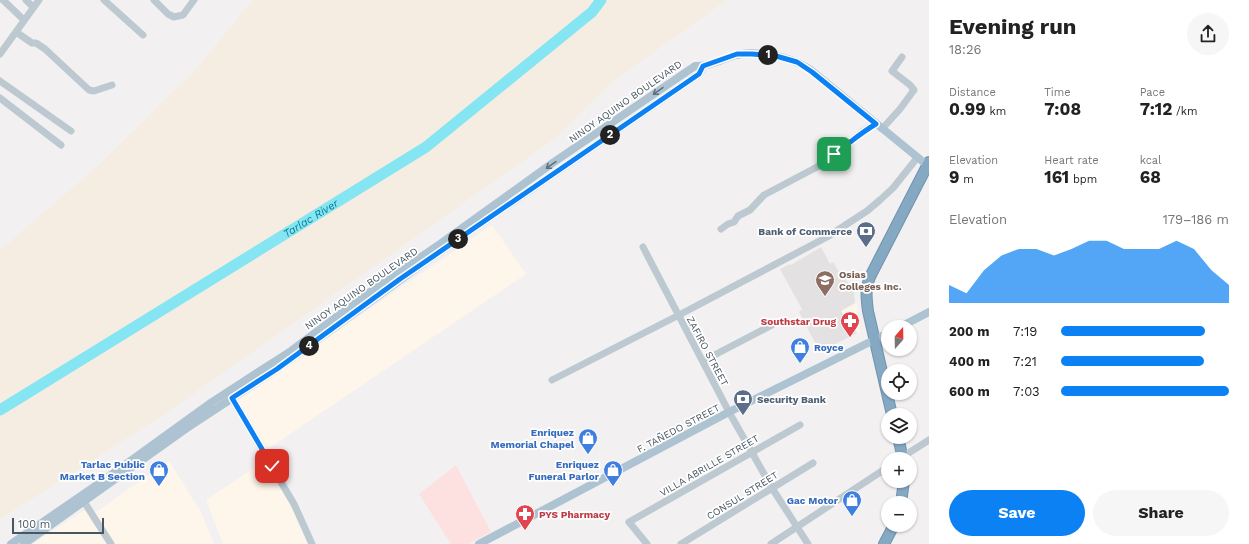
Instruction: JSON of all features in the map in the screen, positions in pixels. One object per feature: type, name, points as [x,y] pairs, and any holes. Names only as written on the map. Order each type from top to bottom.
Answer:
[{"type":"highway","points":[[890,408],[868,311],[866,295],[867,283],[928,163]]},
{"type":"highway","points":[[884,544],[890,532]]},
{"type":"main road","name":"NINOY AQUINO BOULEVARD","points":[[18,543],[230,395],[368,294],[536,175],[695,66],[703,66],[737,54],[776,56],[797,62],[812,72],[917,158],[928,163]]},
{"type":"main road","points":[[914,320],[929,312]]},
{"type":"main road","name":"F. TAÑEDO STREET","points":[[479,544],[729,412],[881,337]]},
{"type":"street","points":[[3,0],[24,20]]},
{"type":"street","points":[[26,0],[33,7]]},
{"type":"street","points":[[0,54],[39,0]]},
{"type":"street","points":[[104,0],[143,35]]},
{"type":"street","points":[[154,0],[168,14],[174,17],[183,15],[194,0]]},
{"type":"street","points":[[16,32],[32,43],[36,43],[45,49],[89,90],[94,91],[112,85]]},
{"type":"street","points":[[721,229],[734,222],[738,216],[750,210],[764,195],[817,168],[862,132],[879,126],[900,109],[914,90],[892,71],[902,57]]},
{"type":"street","points":[[0,81],[71,132]]},
{"type":"street","points":[[0,98],[61,145]]},
{"type":"street","points":[[552,380],[827,237],[867,211],[893,188],[917,158]]},
{"type":"street","name":"ZAFIRO STREET","points":[[643,248],[729,412],[772,488],[808,544]]},
{"type":"street","points":[[703,361],[772,325]]},
{"type":"street","points":[[230,395],[294,504],[312,544]]},
{"type":"street","name":"VILLA ABRILLE STREET","points":[[647,544],[629,523],[800,425]]},
{"type":"street","points":[[910,452],[929,440]]},
{"type":"street","name":"CONSUL STREET","points":[[681,544],[813,463]]},
{"type":"street","points":[[771,544],[881,472]]},
{"type":"street","points":[[82,499],[111,544]]},
{"type":"shaded area","points":[[492,225],[526,274],[268,449],[238,399]]},
{"type":"shaded area","name":"Osias Colleges Inc.","points":[[821,247],[830,264],[833,262],[842,277],[844,277],[854,292],[855,303],[841,311],[845,317],[848,317],[857,333],[820,352],[799,312],[802,309],[780,269],[790,264],[791,265]]},
{"type":"shaded area","points":[[857,302],[860,332],[857,333],[849,317],[845,317],[841,311]]},
{"type":"shaded area","name":"Tarlac Public Market B Section","points":[[169,461],[201,512],[214,544],[114,544],[93,514]]},
{"type":"shaded area","points":[[456,465],[491,532],[468,544],[451,544],[419,494]]},
{"type":"shaded area","points":[[257,466],[262,475],[270,471],[296,515],[307,544],[223,544],[206,500]]},
{"type":"shaded area","points":[[86,509],[106,544],[33,544]]},
{"type":"sand","points":[[253,0],[727,0],[615,80],[554,139],[162,416],[0,519],[0,250],[100,164],[195,70]]},
{"type":"waterway","name":"Tarlac River","points":[[0,410],[426,147],[592,12],[601,0]]},
{"type":"place","name":"Bank of Commerce","points":[[866,248]]},
{"type":"place","name":"Osias Colleges Inc.","points":[[825,297]]},
{"type":"place","name":"Southstar Drug","points":[[850,338]]},
{"type":"place","name":"Royce","points":[[800,364]]},
{"type":"place","name":"Security Bank","points":[[743,416]]},
{"type":"place","name":"Enriquez Memorial Chapel","points":[[588,455]]},
{"type":"place","name":"Tarlac Public Market B Section","points":[[159,487]]},
{"type":"place","name":"Enriquez Funeral Parlor","points":[[613,487]]},
{"type":"place","name":"Gac Motor","points":[[852,517]]},
{"type":"place","name":"PYS Pharmacy","points":[[525,531]]},
{"type":"route","points":[[272,466],[232,398],[277,369],[400,279],[699,74],[703,66],[737,54],[752,54],[776,56],[797,62],[812,72],[876,124],[862,132],[834,154]]}]
